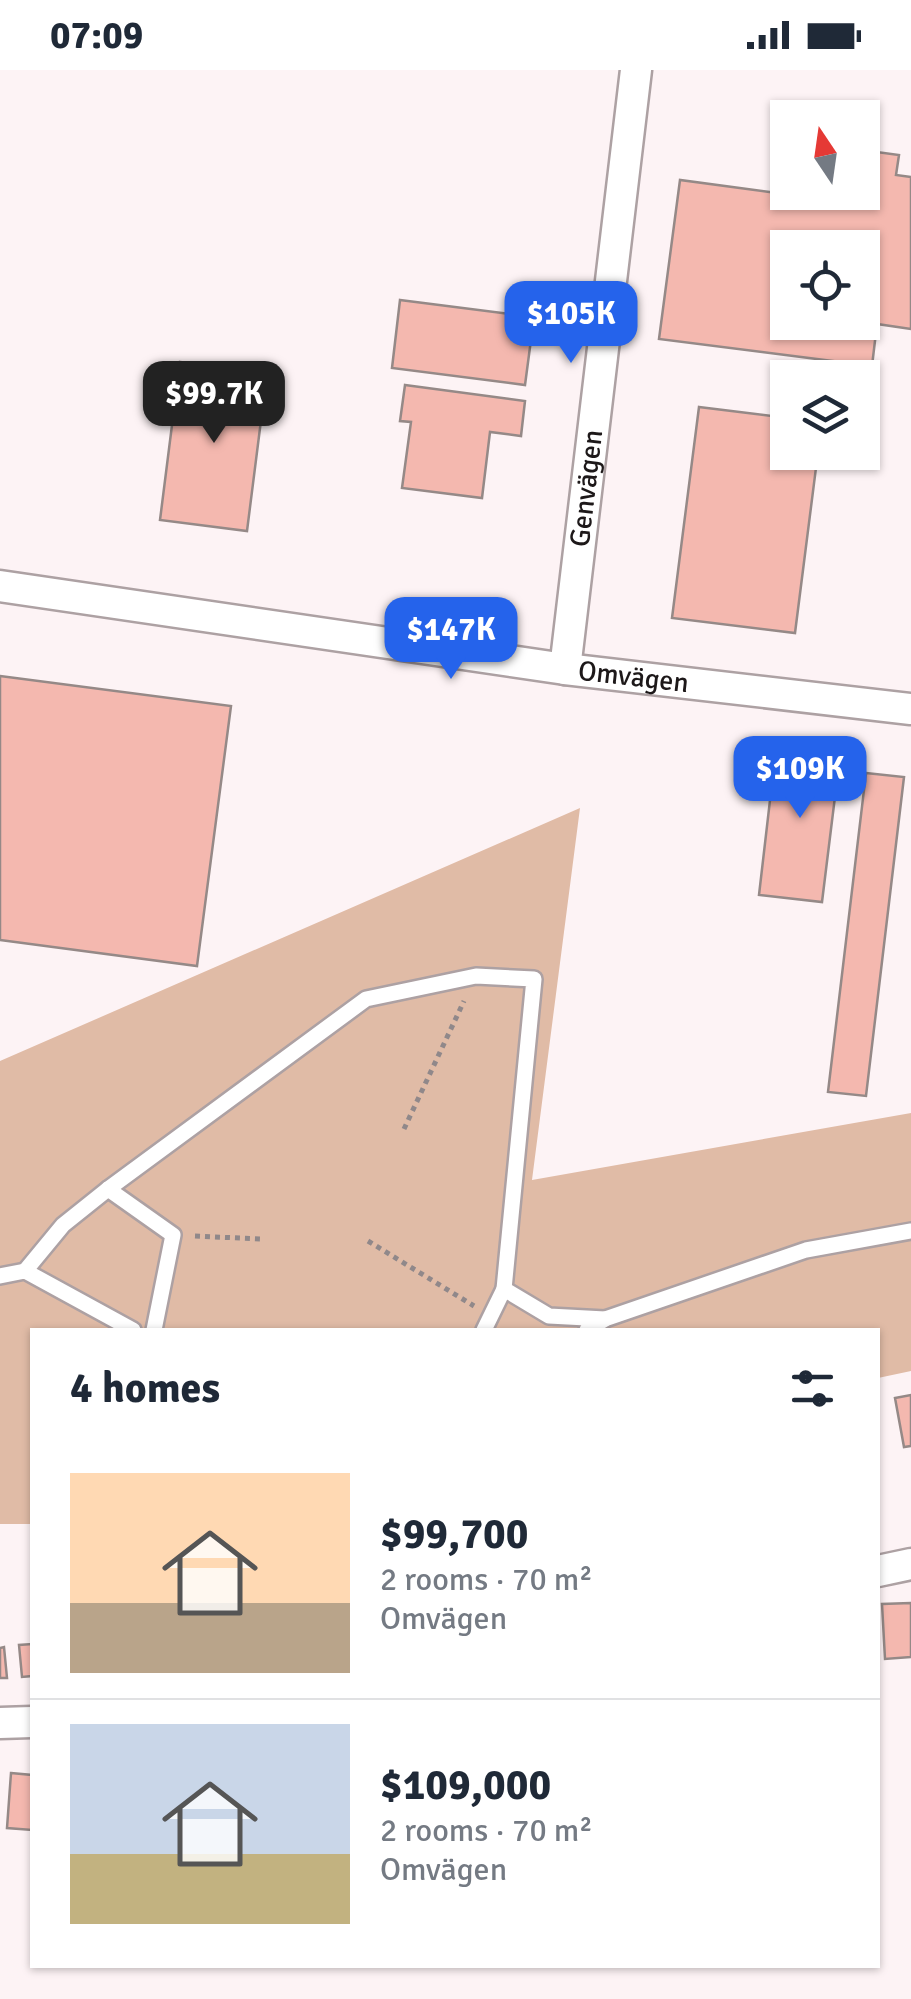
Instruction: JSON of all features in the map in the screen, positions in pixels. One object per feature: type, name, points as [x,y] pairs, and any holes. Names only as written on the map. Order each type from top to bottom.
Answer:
[{"type":"street","name":"Genvägen","points":[[565,669],[636,70]]},
{"type":"street","name":"Omvägen","points":[[0,586],[565,669],[911,709]]},
{"type":"street","points":[[880,1572],[911,1564]]},
{"type":"street","points":[[0,1724],[30,1722]]},
{"type":"lane","points":[[0,1276],[25,1271],[63,1225],[366,1000],[476,976],[534,978],[504,1289],[486,1323]]},
{"type":"lane","points":[[108,1190],[172,1235],[154,1328]]},
{"type":"lane","points":[[590,1328],[604,1319],[806,1250],[911,1231]]},
{"type":"lane","points":[[25,1271],[128,1328]]},
{"type":"lane","points":[[504,1289],[548,1316],[604,1319]]},
{"type":"path","points":[[404,1128],[476,976]]},
{"type":"path","points":[[172,1235],[260,1240]]},
{"type":"path","points":[[368,1241],[486,1323]]},
{"type":"shaded area","points":[[580,808],[532,1180],[911,1113],[911,1371],[880,1378],[880,1328],[30,1328],[30,1524],[0,1524],[0,1061]]},
{"type":"building","points":[[880,152],[899,155],[896,175],[911,177],[911,329],[880,324],[880,230],[770,230],[770,340],[875,340],[873,360],[825,360],[659,339],[680,180],[770,192],[770,210],[880,210]]},
{"type":"building","points":[[400,300],[534,317],[525,385],[392,368]]},
{"type":"building","points":[[180,362],[267,373],[247,531],[160,520]]},
{"type":"building","points":[[405,385],[525,401],[521,436],[490,432],[482,498],[402,488],[411,422],[400,421]]},
{"type":"building","points":[[699,407],[770,416],[770,470],[816,470],[795,633],[672,618]]},
{"type":"building","points":[[0,676],[231,706],[197,966],[0,940]]},
{"type":"building","points":[[777,740],[841,748],[822,902],[759,895]]},
{"type":"building","points":[[866,773],[904,777],[866,1096],[828,1092]]},
{"type":"building","points":[[911,1395],[911,1446],[904,1447],[895,1398]]},
{"type":"building","points":[[911,1603],[911,1657],[885,1659],[882,1604]]},
{"type":"building","points":[[30,1644],[30,1676],[22,1677],[19,1645]]},
{"type":"building","points":[[4,1647],[7,1678],[0,1678],[0,1648]]},
{"type":"building","points":[[11,1773],[30,1775],[30,1830],[7,1828]]}]
